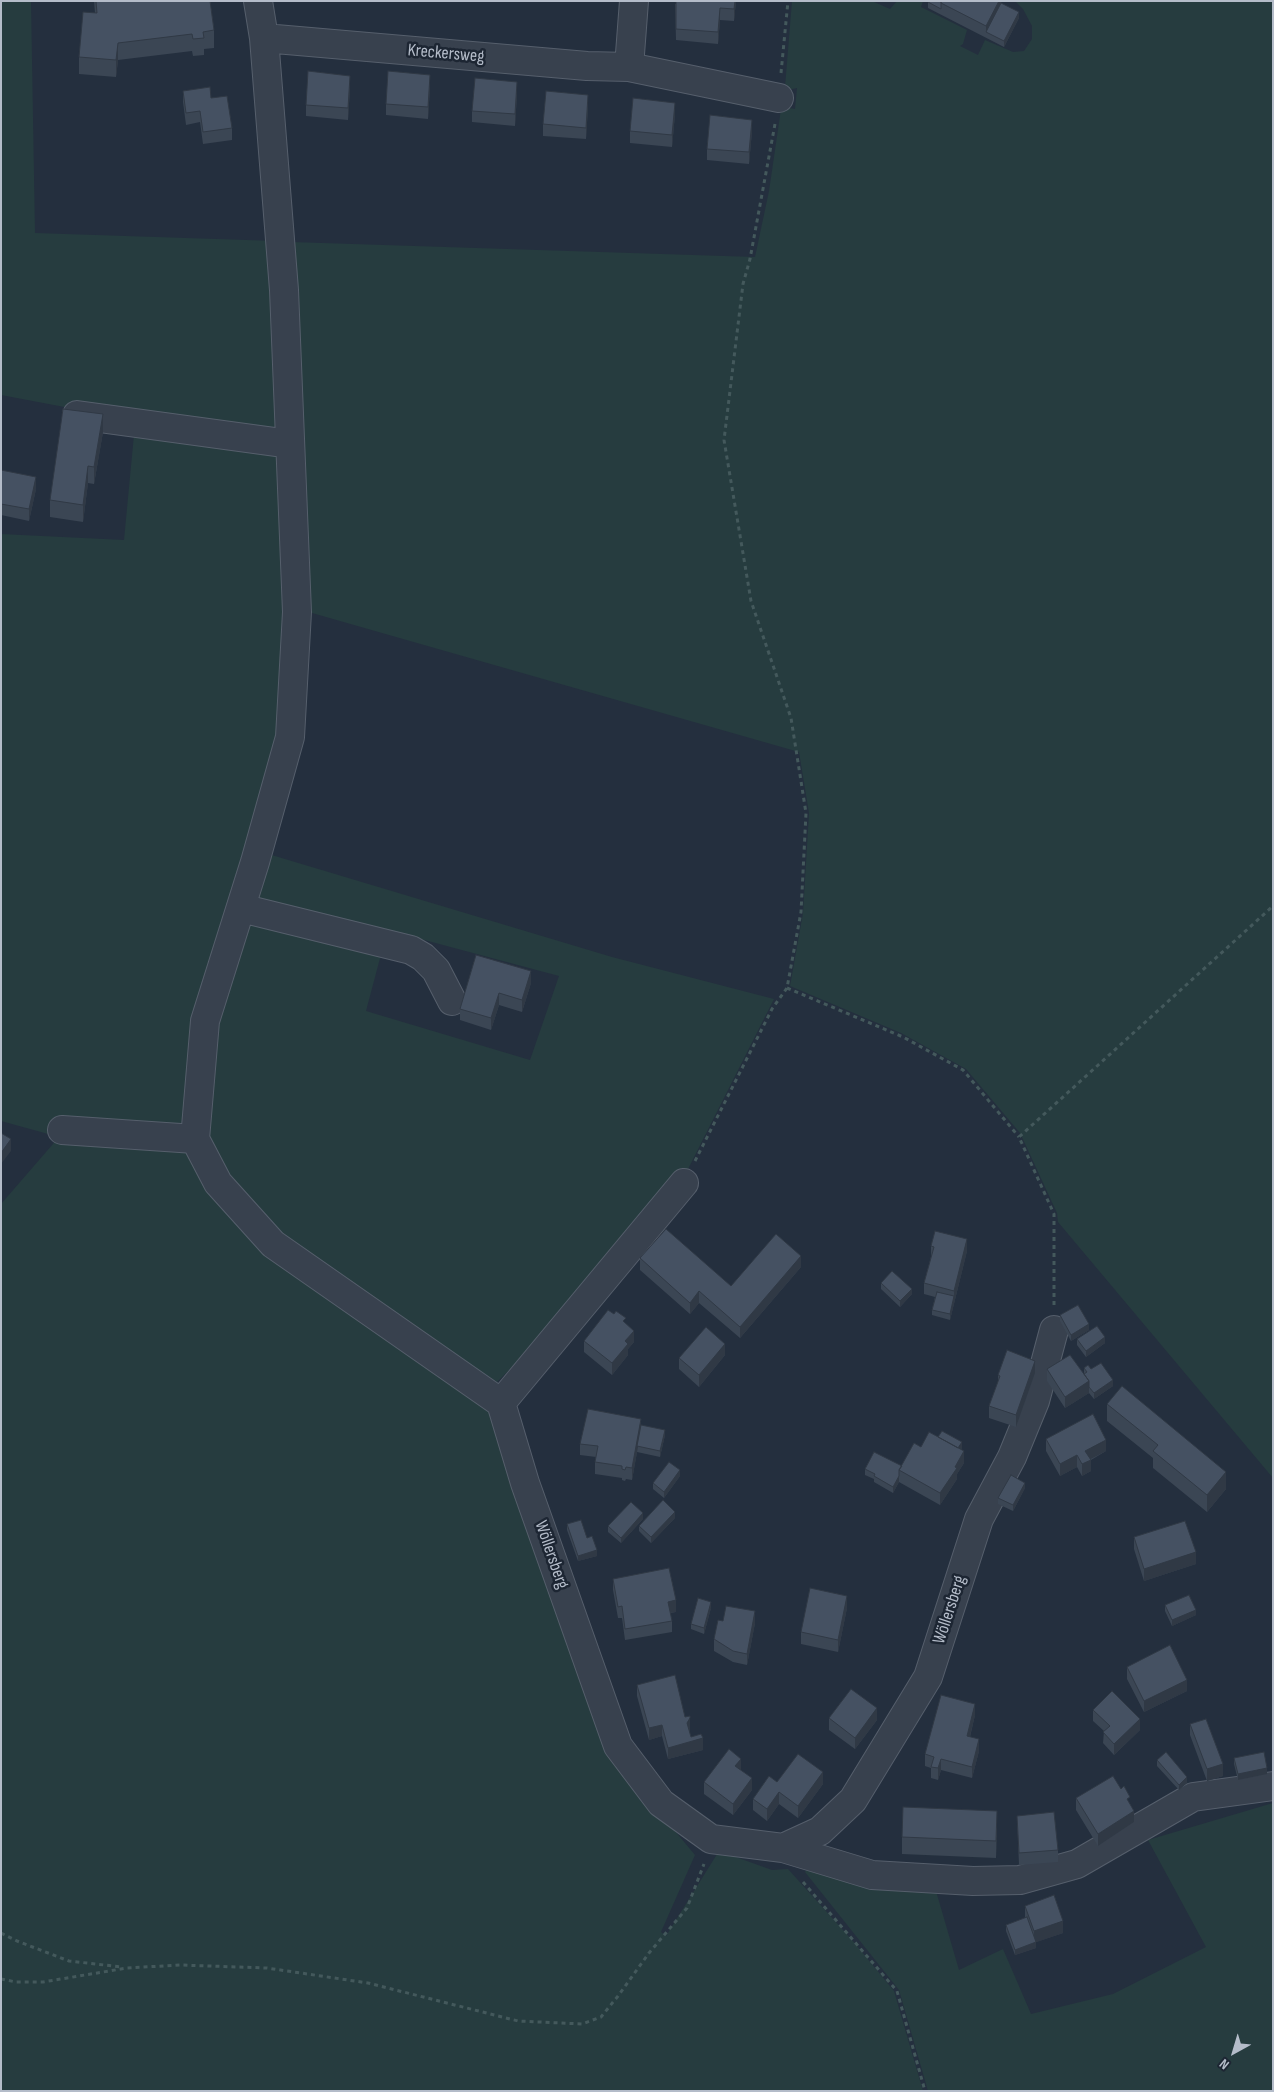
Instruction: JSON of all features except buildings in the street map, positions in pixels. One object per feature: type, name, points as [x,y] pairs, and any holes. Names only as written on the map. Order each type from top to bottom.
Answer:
[{"type":"street","points":[[258,1],[264,38],[284,290],[297,612],[290,737],[241,908],[205,1021],[196,1139],[218,1183],[273,1244],[504,1413],[684,1183]]},
{"type":"street","points":[[629,67],[634,1]]},
{"type":"street","name":"Kreckersweg","points":[[264,38],[587,66],[629,67],[779,98]]},
{"type":"street","points":[[77,415],[290,444]]},
{"type":"street","points":[[241,908],[411,950],[423,957],[436,970],[452,1001]]},
{"type":"street","points":[[62,1130],[196,1139]]},
{"type":"street","name":"Wöllersberg","points":[[783,1848],[820,1831],[853,1800],[928,1677],[979,1519],[1012,1457],[1035,1401],[1054,1330]]},
{"type":"street","name":"Wöllersberg","points":[[504,1413],[525,1483],[618,1746],[661,1803],[711,1839],[783,1848],[872,1874],[973,1881],[1020,1880],[1077,1864],[1192,1797],[1273,1786]]},
{"type":"path","points":[[684,1183],[772,1008],[787,988],[801,912],[806,813],[791,718],[752,601],[724,440],[743,284],[750,258],[779,98],[788,1]]},
{"type":"path","points":[[1019,1137],[1273,906]]},
{"type":"path","points":[[787,988],[903,1037],[963,1070],[1019,1137],[1054,1214],[1054,1330]]},
{"type":"path","points":[[1,1979],[16,1982],[43,1982],[127,1968],[180,1965],[267,1968],[368,1983],[518,2021],[582,2024],[601,2017],[649,1953],[687,1908],[711,1839]]},
{"type":"path","points":[[783,1848],[791,1868],[896,1991],[925,2091]]},
{"type":"path","points":[[1,1933],[69,1961],[127,1968]]},
{"type":"green space","points":[[1,1],[31,1],[35,233],[277,241],[286,440],[75,409],[1,395]]},
{"type":"green space","points":[[792,1],[872,1],[890,9],[897,1],[923,1],[921,7],[967,30],[963,44],[960,46],[978,55],[985,40],[1013,52],[1024,51],[1032,39],[1032,26],[1023,9],[1015,1],[1273,1],[1273,1478],[1058,1222],[1057,1213],[1020,1133],[966,1069],[901,1033],[790,986],[803,913],[809,813],[799,752],[305,611],[291,242],[755,257],[769,191],[781,109],[783,107],[795,109],[797,88],[788,90],[785,87]]},
{"type":"green space","points":[[135,424],[285,448],[286,735],[251,860],[192,1144],[215,1186],[488,1400],[603,1745],[695,1855],[661,1932],[666,1936],[719,1851],[772,1870],[788,1869],[852,1940],[894,1991],[923,2091],[1,2091],[1,1204],[59,1137],[1,1121],[1,534],[124,540]]},
{"type":"green space","points":[[265,853],[612,957],[774,999],[682,1181],[596,1283],[497,1382],[276,1240],[200,1138],[210,1023],[244,912],[383,947],[366,1011],[530,1060],[559,976],[387,930],[247,905]]},
{"type":"green space","points":[[1273,1803],[1273,2091],[928,2091],[899,1990],[805,1872],[810,1864],[936,1891],[959,1970],[1003,1949],[1031,2014],[1113,1994],[1206,1947],[1148,1840]]}]
